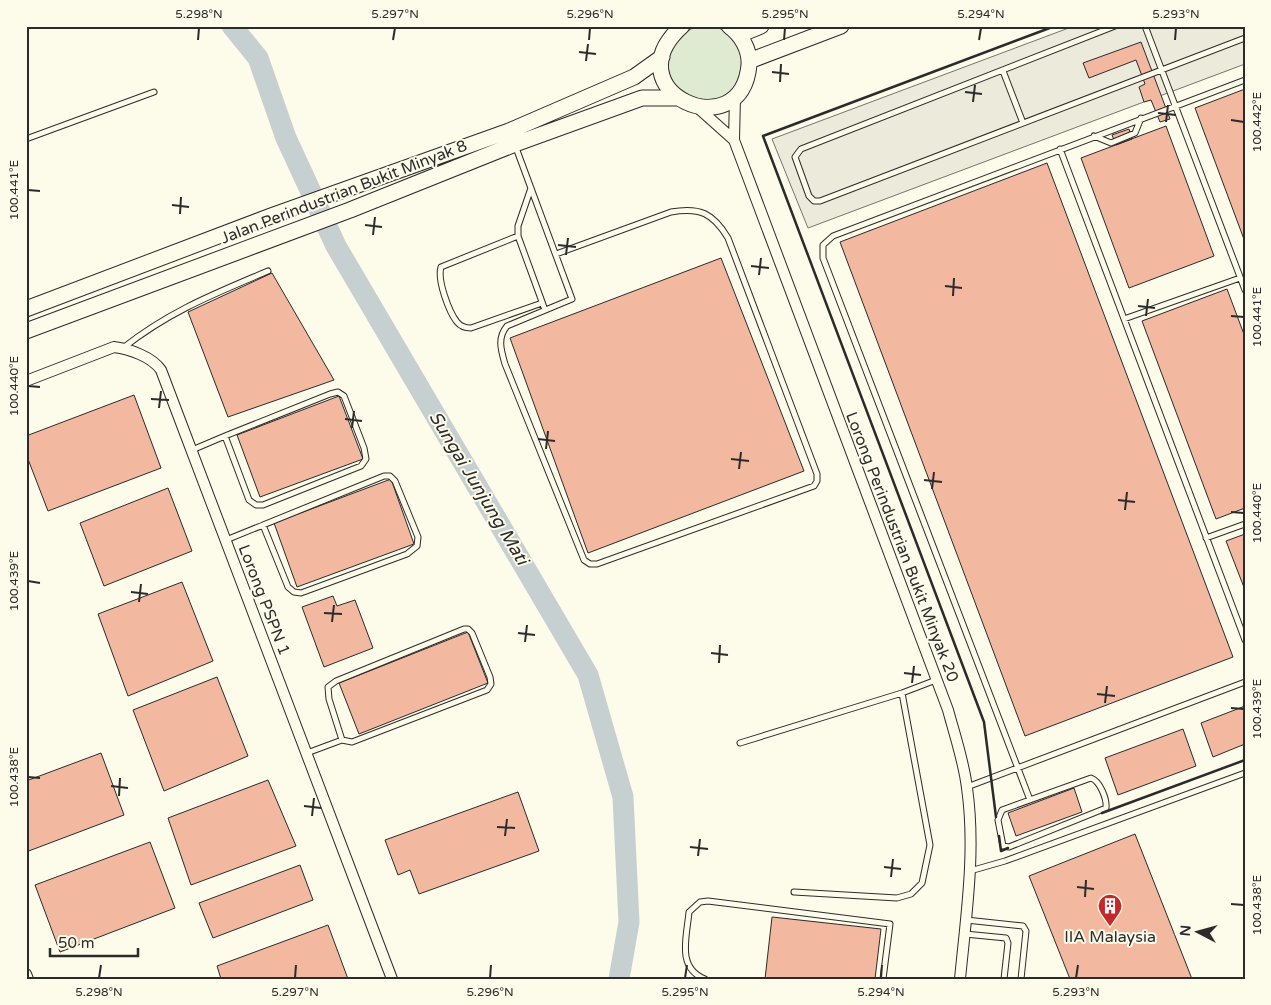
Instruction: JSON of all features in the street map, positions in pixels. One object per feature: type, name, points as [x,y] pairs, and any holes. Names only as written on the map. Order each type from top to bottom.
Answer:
[{"type":"street","points":[[697,107],[711,108],[724,104],[735,96],[743,86],[748,74],[748,52],[734,30],[761,26]]},
{"type":"street","points":[[749,61],[841,26]]},
{"type":"street","points":[[675,30],[662,57],[664,79],[677,98],[697,107],[734,140]]},
{"type":"street","name":"Jalan Perindustrian Bukit Minyak 8","points":[[26,331],[350,210],[512,137],[634,77],[662,57]]},
{"type":"street","points":[[734,140],[735,96]]},
{"type":"street","name":"Jalan Perindustrian Bukit Minyak 8","points":[[26,308],[337,192],[642,98],[677,98]]},
{"type":"street","name":"Lorong Perindustrian Bukit Minyak 20","points":[[734,140],[948,710],[967,787],[970,828],[969,871],[960,979]]},
{"type":"street","points":[[26,381],[114,347],[123,348]]},
{"type":"street","name":"Lorong PSPN 1","points":[[123,348],[156,362],[162,370],[392,979]]},
{"type":"street","points":[[26,974],[28,979]]},
{"type":"lane","points":[[1115,26],[801,149],[796,153],[796,160],[809,196],[817,201],[1245,38]]},
{"type":"lane","points":[[1145,26],[1245,290]]},
{"type":"lane","points":[[1003,71],[1023,123]]},
{"type":"lane","points":[[1030,800],[822,251],[823,244],[833,236],[1245,80]]},
{"type":"lane","points":[[26,139],[154,92]]},
{"type":"lane","points":[[1094,136],[1111,143],[1135,133],[1141,118]]},
{"type":"lane","points":[[512,137],[572,299],[507,326],[502,332],[500,345],[505,364],[584,560],[590,564],[597,564],[814,486],[817,481],[817,474],[728,238],[719,223],[705,213],[688,209],[671,212],[556,254]]},
{"type":"lane","points":[[1060,149],[1245,640]]},
{"type":"lane","points":[[531,188],[518,226],[518,236],[545,310]]},
{"type":"lane","points":[[518,236],[440,267],[438,276],[457,322],[464,328],[471,328],[542,303]]},
{"type":"lane","points":[[123,348],[147,329],[178,310],[268,271]]},
{"type":"lane","points":[[1124,319],[1240,278]]},
{"type":"lane","points":[[515,313],[518,322]]},
{"type":"lane","points":[[192,450],[226,436],[338,392],[344,396],[364,448],[366,460],[361,466],[263,505],[256,505],[249,500],[226,436]]},
{"type":"lane","points":[[226,540],[263,525],[384,476],[390,476],[395,481],[418,537],[417,546],[407,554],[301,593],[294,592],[288,587],[263,525]]},
{"type":"lane","points":[[1206,538],[1245,524]]},
{"type":"lane","points":[[307,753],[342,740],[352,742],[487,690],[491,684],[490,677],[472,633],[468,629],[464,629],[336,680],[328,687],[328,699],[342,740]]},
{"type":"lane","points":[[740,743],[902,693],[936,680]]},
{"type":"lane","points":[[967,787],[1245,682]]},
{"type":"lane","points":[[794,892],[897,898],[911,894],[922,883],[930,845],[902,693]]},
{"type":"lane","points":[[969,871],[1005,861],[1245,774]]},
{"type":"lane","points":[[1091,778],[1098,784],[1107,804],[1106,808],[1102,811],[1010,847],[1003,846],[998,815],[1002,810],[1030,800],[1091,778]]},
{"type":"lane","points":[[705,979],[694,974],[687,966],[685,957],[689,912],[700,902],[708,901],[890,924],[883,979]]},
{"type":"lane","points":[[965,920],[1023,926],[1026,931],[1021,979]]},
{"type":"lane","points":[[964,934],[1006,938],[1008,943],[1004,979]]},
{"type":"green space","points":[[706,26],[721,29],[733,37],[741,49],[744,64],[741,79],[733,91],[721,99],[706,102],[691,99],[679,91],[671,79],[668,64],[671,49],[679,37],[691,29]]},
{"type":"shaded area","points":[[1074,26],[1245,26],[1245,64],[808,228],[772,139]]},
{"type":"building","points":[[1141,42],[1170,119],[1160,122],[1151,100],[1144,102],[1139,87],[1145,84],[1136,60],[1089,78],[1083,63]]},
{"type":"building","points":[[1245,89],[1245,242],[1195,108]]},
{"type":"building","points":[[1166,126],[1214,256],[1129,288],[1081,158]]},
{"type":"building","points":[[1129,129],[1132,139],[1116,145],[1112,135]]},
{"type":"building","points":[[1047,163],[1233,657],[1025,736],[840,242]]},
{"type":"building","points":[[721,258],[804,471],[588,553],[510,338]]},
{"type":"building","points":[[272,273],[334,380],[228,417],[188,312]]},
{"type":"building","points":[[1227,289],[1245,337],[1245,508],[1216,519],[1142,321]]},
{"type":"building","points":[[134,395],[161,468],[48,511],[26,454],[26,436]]},
{"type":"building","points":[[339,396],[363,459],[260,497],[237,435]]},
{"type":"building","points":[[391,479],[414,544],[297,587],[274,523]]},
{"type":"building","points":[[168,488],[192,551],[104,586],[80,523]]},
{"type":"building","points":[[1245,534],[1245,590],[1226,541]]},
{"type":"building","points":[[182,582],[213,661],[128,696],[98,614]]},
{"type":"building","points":[[333,596],[337,606],[355,600],[373,648],[324,667],[302,607]]},
{"type":"building","points":[[468,632],[488,683],[359,734],[339,683]]},
{"type":"building","points":[[217,677],[248,756],[164,791],[133,710]]},
{"type":"building","points":[[1245,706],[1245,744],[1213,757],[1201,723]]},
{"type":"building","points":[[1183,729],[1196,766],[1118,795],[1105,758]]},
{"type":"building","points":[[101,753],[124,815],[26,852],[26,781]]},
{"type":"building","points":[[268,780],[296,846],[191,885],[168,818]]},
{"type":"building","points":[[1074,788],[1082,812],[1016,836],[1008,813]]},
{"type":"building","points":[[518,792],[539,851],[419,894],[410,870],[398,875],[385,840]]},
{"type":"building","name":"IIA Malaysia","points":[[1135,834],[1192,979],[1070,979],[1029,876]]},
{"type":"building","points":[[150,842],[175,908],[60,952],[35,885]]},
{"type":"building","points":[[300,865],[313,900],[213,938],[199,903]]},
{"type":"building","points":[[772,917],[881,929],[875,979],[765,979]]},
{"type":"building","points":[[328,925],[348,979],[221,979],[217,966]]},
{"type":"waterway","name":"Sungai Junjung Mati","points":[[232,26],[258,58],[286,138],[336,246],[588,675],[623,797],[629,922],[619,979]]},
{"type":"wall","points":[[996,817],[984,722],[763,136],[1055,26]]},
{"type":"wall","points":[[1102,813],[1245,760]]},
{"type":"wall","points":[[999,836],[1001,851],[1008,848]]},
{"type":"place","name":"IIA Malaysia","points":[[1110,927]]}]
